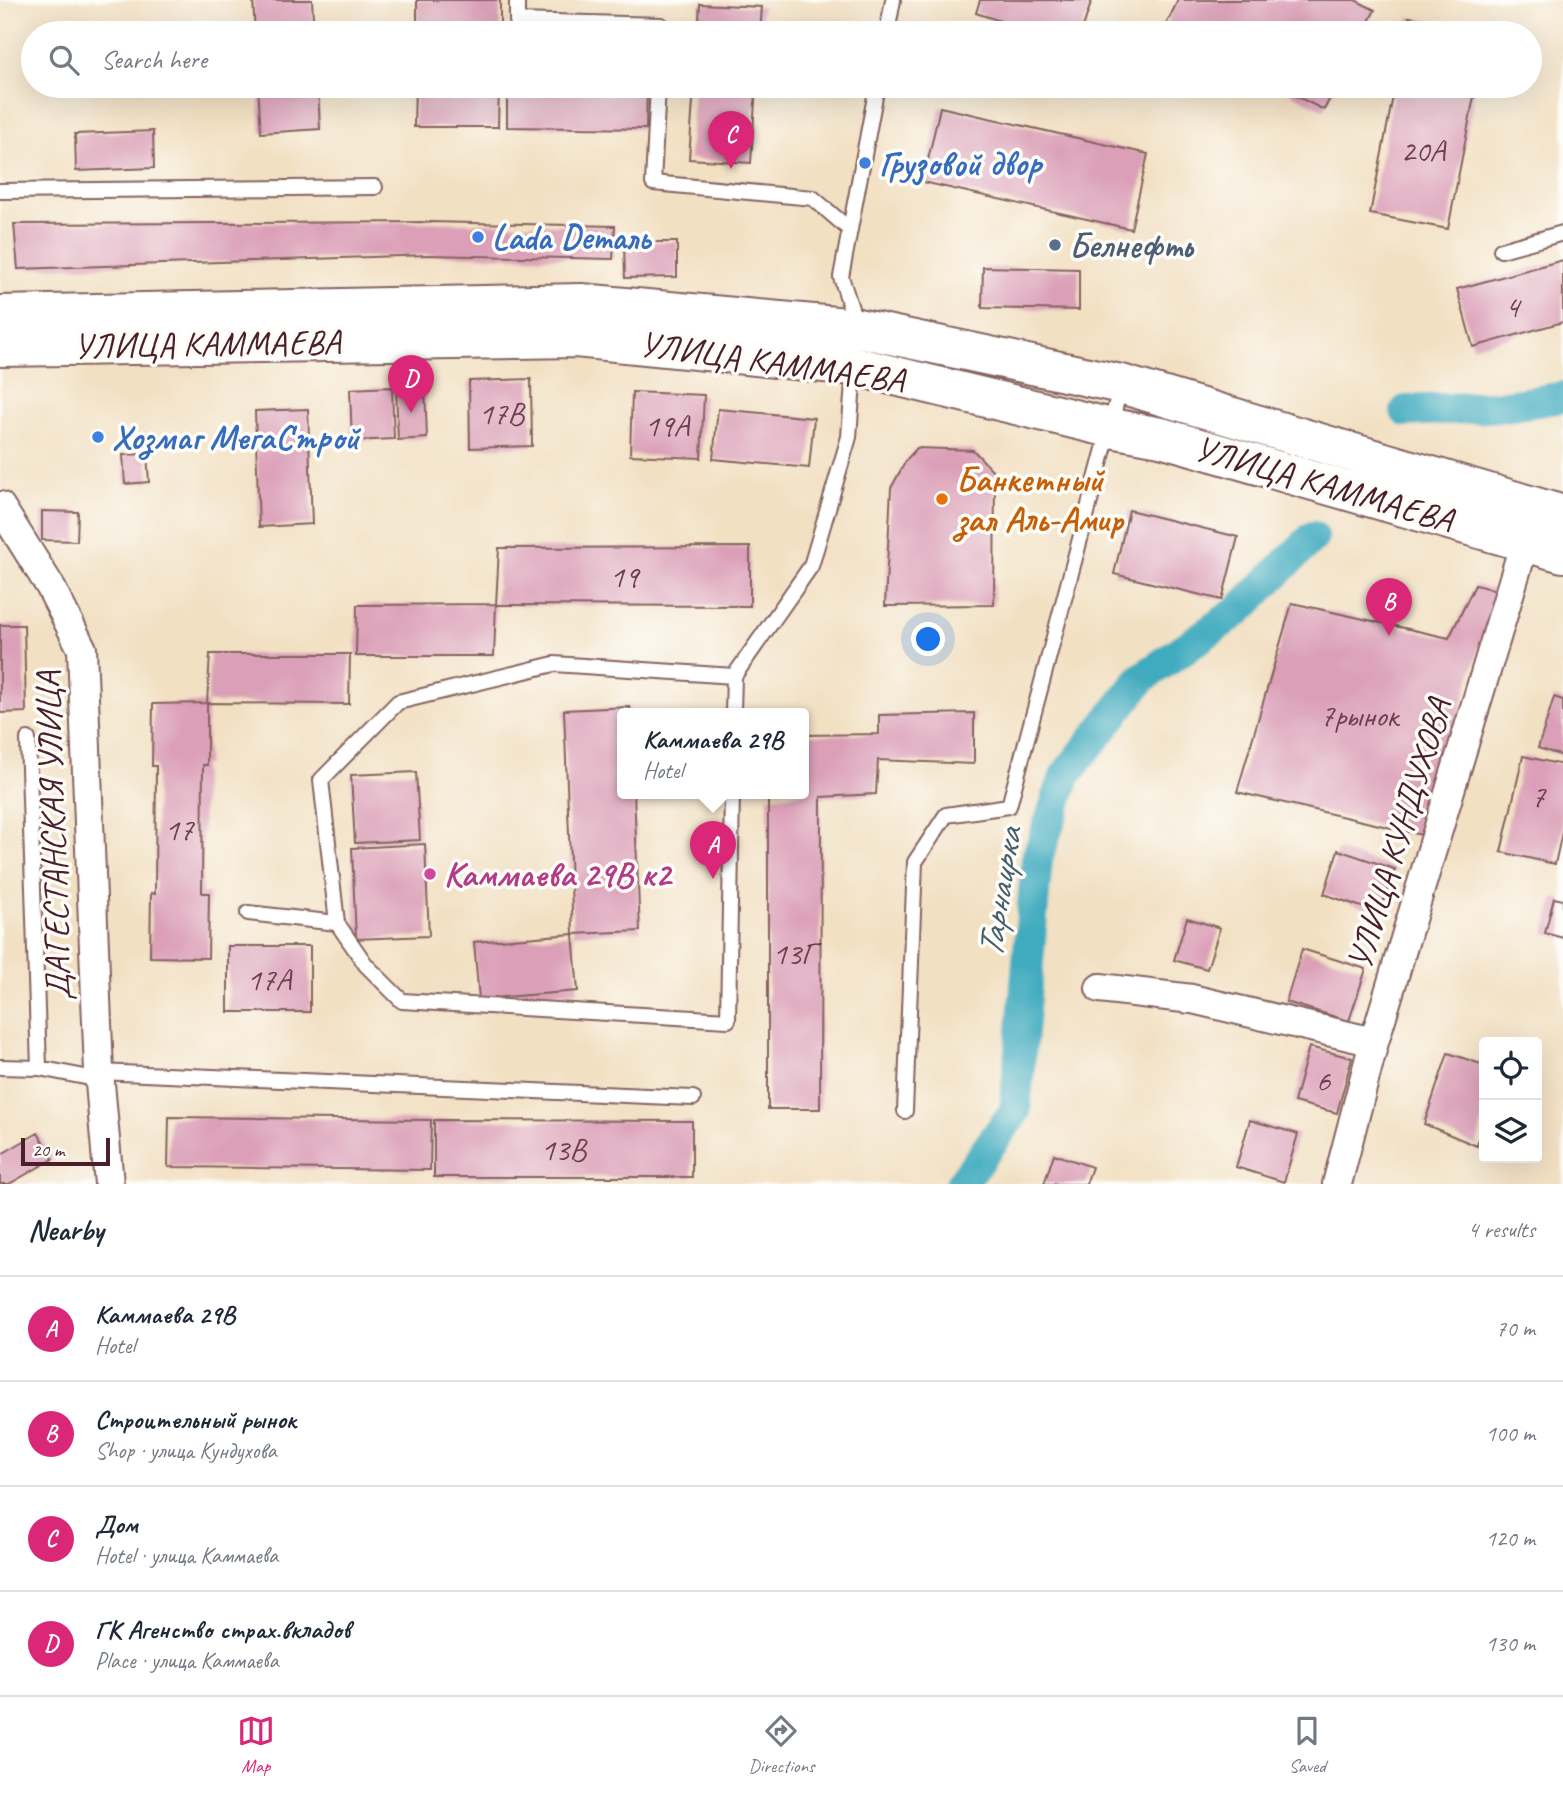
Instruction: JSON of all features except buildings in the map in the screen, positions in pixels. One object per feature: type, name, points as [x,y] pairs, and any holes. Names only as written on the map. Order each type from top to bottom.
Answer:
[{"type":"main road","name":"УЛИЦА КАММАЕВА","points":[[0,315],[581,303],[856,347],[1121,384],[1541,522],[1563,553]]},
{"type":"main road","name":"УЛИЦА КАММАЕВА","points":[[0,348],[576,338],[856,347],[1111,428],[1541,522]]},
{"type":"street","name":"ДАГЕСТАНСКАЯ УЛИЦА","points":[[0,506],[50,586],[82,649],[99,1076],[109,1184]]},
{"type":"street","name":"УЛИЦА КУНДУХОВА","points":[[1337,1184],[1374,1042],[1541,522]]},
{"type":"street","points":[[1100,988],[1192,999],[1374,1042]]},
{"type":"lane","points":[[517,0],[517,21]]},
{"type":"lane","points":[[889,21],[893,0]]},
{"type":"lane","points":[[657,98],[653,183],[813,198],[850,230]]},
{"type":"lane","points":[[733,708],[734,676],[811,566],[849,437],[856,347],[841,276],[875,98]]},
{"type":"lane","points":[[0,191],[375,187]]},
{"type":"lane","points":[[1502,250],[1563,233]]},
{"type":"lane","points":[[905,1111],[915,862],[946,815],[1009,806],[1121,384]]},
{"type":"lane","points":[[732,799],[728,1020],[402,1001],[366,965],[337,923],[321,780],[398,702],[554,664],[734,676]]},
{"type":"lane","points":[[28,739],[39,1068]]},
{"type":"lane","points":[[248,913],[337,923]]},
{"type":"lane","points":[[0,1067],[39,1068],[99,1076],[693,1098]]},
{"type":"waterway","name":"Тарнаирка","points":[[1406,411],[1506,406],[1563,397]]},
{"type":"waterway","name":"Тарнаирка","points":[[961,1184],[1015,1111],[1037,859],[1065,776],[1142,678],[1238,611],[1313,537]]},
{"type":"place","name":"Грузовой двор","points":[[865,163]]},
{"type":"place","name":"Дом","points":[[731,169]]},
{"type":"place","name":"Lada Dеталь","points":[[478,237]]},
{"type":"place","name":"Белнефть","points":[[1055,245]]},
{"type":"place","name":"ГК Агенство страх.вкладов","points":[[411,413]]},
{"type":"place","name":"Хозмаг МегаСтрой","points":[[98,437]]},
{"type":"place","name":"Банкетный зал Аль-Амир","points":[[942,499]]},
{"type":"place","name":"Строительный рынок","points":[[1389,636]]},
{"type":"place","name":"Каммаева 29В к2","points":[[430,874]]},
{"type":"place","name":"Каммаева 29В","points":[[713,879]]}]
